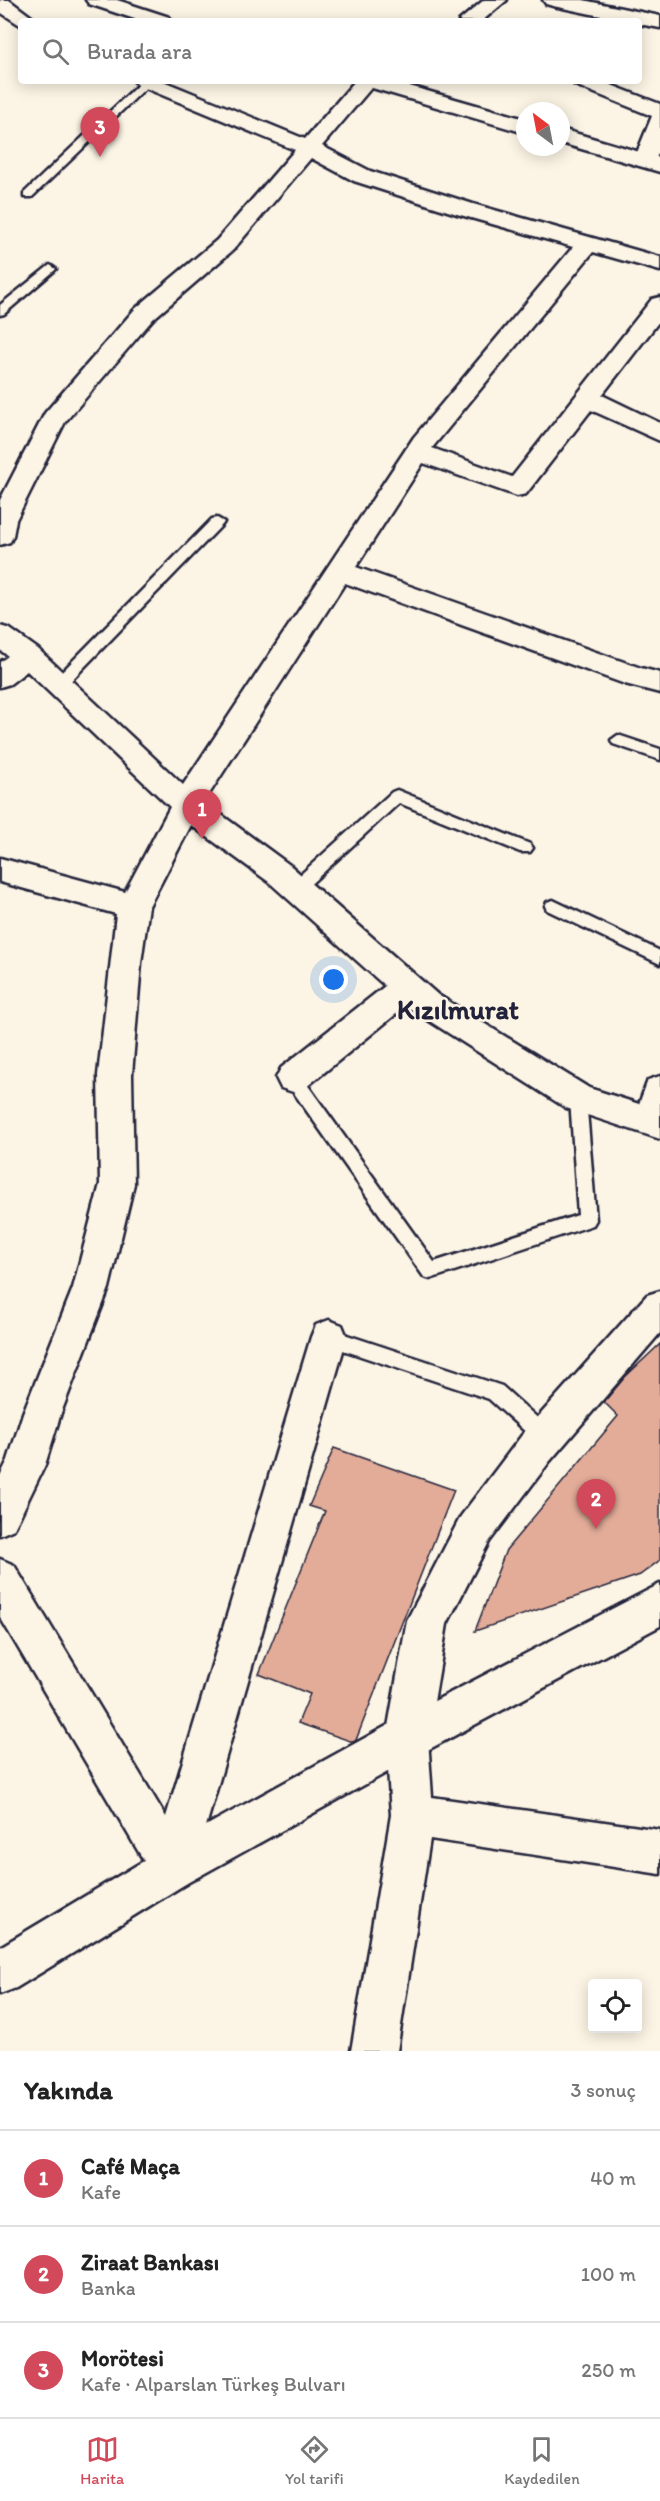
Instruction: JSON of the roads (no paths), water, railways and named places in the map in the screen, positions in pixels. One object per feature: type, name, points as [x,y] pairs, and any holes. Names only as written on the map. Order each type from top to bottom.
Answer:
[{"type":"street","points":[[96,0],[153,18]]},
{"type":"street","points":[[473,18],[497,0]]},
{"type":"street","points":[[553,0],[641,18]]},
{"type":"street","points":[[0,3],[22,18]]},
{"type":"street","points":[[642,18],[660,22]]},
{"type":"street","points":[[153,84],[308,148],[362,176],[465,209],[660,264]]},
{"type":"street","points":[[0,536],[3,520],[54,419],[144,314],[225,245],[308,148],[375,84]]},
{"type":"street","points":[[384,84],[516,123]]},
{"type":"street","points":[[590,84],[660,112]]},
{"type":"street","points":[[570,139],[652,163],[660,120]]},
{"type":"street","points":[[0,1516],[26,1465],[42,1413],[92,1288],[117,1184],[115,1075],[125,963],[134,906],[186,806],[417,452],[588,243]]},
{"type":"street","points":[[417,452],[517,488],[660,304]]},
{"type":"street","points":[[587,398],[660,433]]},
{"type":"street","points":[[339,571],[635,677],[660,683]]},
{"type":"street","points":[[0,636],[28,656],[186,806],[296,888],[426,1004],[578,1098],[655,1123],[660,1090]]},
{"type":"street","points":[[0,677],[28,656]]},
{"type":"street","points":[[0,870],[134,906]]},
{"type":"street","points":[[293,1078],[407,987]]},
{"type":"street","points":[[375,2051],[412,1815],[407,1738],[427,1620],[475,1529],[545,1437],[660,1307]]},
{"type":"street","points":[[172,1868],[329,1337]]},
{"type":"street","points":[[0,1579],[172,1868]]},
{"type":"street","points":[[0,1972],[172,1868],[407,1738],[660,1604]]},
{"type":"street","points":[[412,1815],[660,1852]]},
{"type":"lane","points":[[28,195],[143,84]]},
{"type":"lane","points":[[0,311],[50,269]]},
{"type":"lane","points":[[58,685],[217,522]]},
{"type":"lane","points":[[618,740],[660,754]]},
{"type":"lane","points":[[296,888],[397,796],[525,848]]},
{"type":"lane","points":[[554,906],[660,958]]},
{"type":"lane","points":[[293,1078],[430,1271],[587,1220],[578,1098]]},
{"type":"lane","points":[[329,1337],[495,1392],[545,1437]]},
{"type":"place","name":"Morötesi","points":[[100,157]]},
{"type":"place","name":"Café Maça","points":[[202,839]]},
{"type":"place","name":"Ziraat Bankası","points":[[596,1529]]},
{"type":"district","name":"Kızılmurat","points":[[458,1009]]}]
